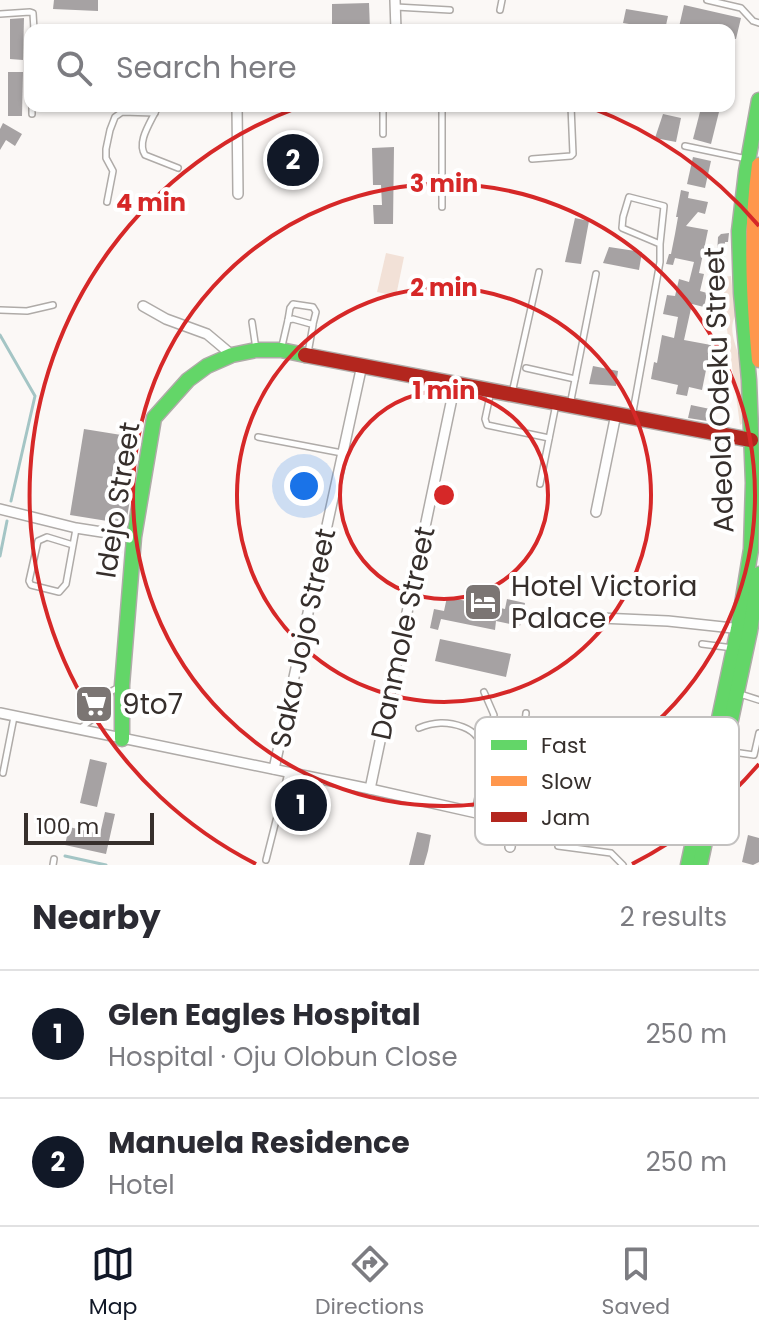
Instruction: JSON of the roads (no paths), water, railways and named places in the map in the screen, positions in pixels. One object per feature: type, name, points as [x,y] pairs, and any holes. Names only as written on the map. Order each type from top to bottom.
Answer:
[{"type":"main road","name":"Adeola Odeku Street","points":[[732,717],[744,630],[753,483],[751,440],[754,379],[741,293],[739,246],[742,200],[753,162],[759,100]]},
{"type":"main road","name":"Adeola Odeku Street","points":[[753,162],[758,182],[752,292],[759,360]]},
{"type":"main road","name":"Idejo Street","points":[[122,739],[122,685],[134,537],[154,418],[188,380],[207,366],[232,355],[256,350],[281,350],[751,440]]},
{"type":"main road","name":"Adeola Odeku Street","points":[[720,717],[734,648],[744,630],[759,574]]},
{"type":"main road","name":"Adeola Odeku Street","points":[[688,865],[692,845]]},
{"type":"main road","name":"Adeola Odeku Street","points":[[700,865],[704,845]]},
{"type":"street","points":[[395,3],[396,24]]},
{"type":"street","points":[[237,112],[238,194]]},
{"type":"street","points":[[143,306],[166,319],[207,334],[232,355]]},
{"type":"street","name":"Saka Jojo Street","points":[[274,769],[362,365]]},
{"type":"street","name":"Danmole Street","points":[[370,789],[455,384]]},
{"type":"street","points":[[596,512],[616,414]]},
{"type":"street","points":[[0,509],[76,528],[134,537]]},
{"type":"street","points":[[578,617],[668,621],[744,630]]},
{"type":"street","points":[[0,713],[475,813]]},
{"type":"lane","points":[[500,10],[502,0]]},
{"type":"lane","points":[[707,0],[741,8],[759,23]]},
{"type":"lane","points":[[395,3],[450,10]]},
{"type":"lane","points":[[0,14],[30,12],[33,13],[34,24]]},
{"type":"lane","points":[[107,202],[113,171],[106,158],[106,149],[115,117],[122,112],[155,113],[141,143],[141,151],[178,168]]},
{"type":"lane","points":[[383,112],[383,134]]},
{"type":"lane","points":[[442,112],[442,207]]},
{"type":"lane","points":[[532,159],[573,154],[571,112]]},
{"type":"lane","points":[[685,146],[753,162]]},
{"type":"lane","points":[[631,418],[660,262],[664,206],[629,197],[622,228],[660,244]]},
{"type":"lane","points":[[512,394],[539,272]]},
{"type":"lane","points":[[540,484],[549,438],[575,379],[596,274]]},
{"type":"lane","points":[[281,350],[293,304],[313,307],[316,312],[308,354]]},
{"type":"lane","points":[[0,310],[27,311],[53,305]]},
{"type":"lane","points":[[288,320],[313,325]]},
{"type":"lane","points":[[252,322],[256,350]]},
{"type":"lane","points":[[526,368],[575,379]]},
{"type":"lane","points":[[491,390],[485,419],[487,425],[549,438]]},
{"type":"lane","points":[[258,437],[343,453]]},
{"type":"lane","points":[[73,545],[47,537],[38,541],[29,581],[31,585],[59,592],[62,590],[66,584],[73,545],[76,528]]},
{"type":"lane","points":[[702,644],[734,648]]},
{"type":"lane","points":[[80,729],[104,710],[110,692],[122,685]]},
{"type":"lane","points":[[484,692],[493,717]]},
{"type":"lane","points":[[737,693],[759,700]]},
{"type":"lane","points":[[526,713],[526,717]]},
{"type":"lane","points":[[3,773],[15,716]]},
{"type":"lane","points":[[419,728],[433,723],[447,723],[469,729],[475,734]]},
{"type":"lane","points":[[739,753],[754,755],[759,733]]},
{"type":"lane","points":[[266,860],[288,773]]},
{"type":"lane","points":[[558,846],[611,853],[623,865]]},
{"type":"waterway","points":[[0,335],[35,396],[11,501]]},
{"type":"waterway","points":[[0,556],[7,521]]},
{"type":"waterway","points":[[65,856],[106,865]]},
{"type":"place","name":"Manuela Residence","points":[[293,160]]},
{"type":"place","name":"Hotel Victoria Palace","points":[[483,602]]},
{"type":"place","name":"9to7","points":[[94,704]]},
{"type":"place","name":"Glen Eagles Hospital","points":[[301,805]]}]
